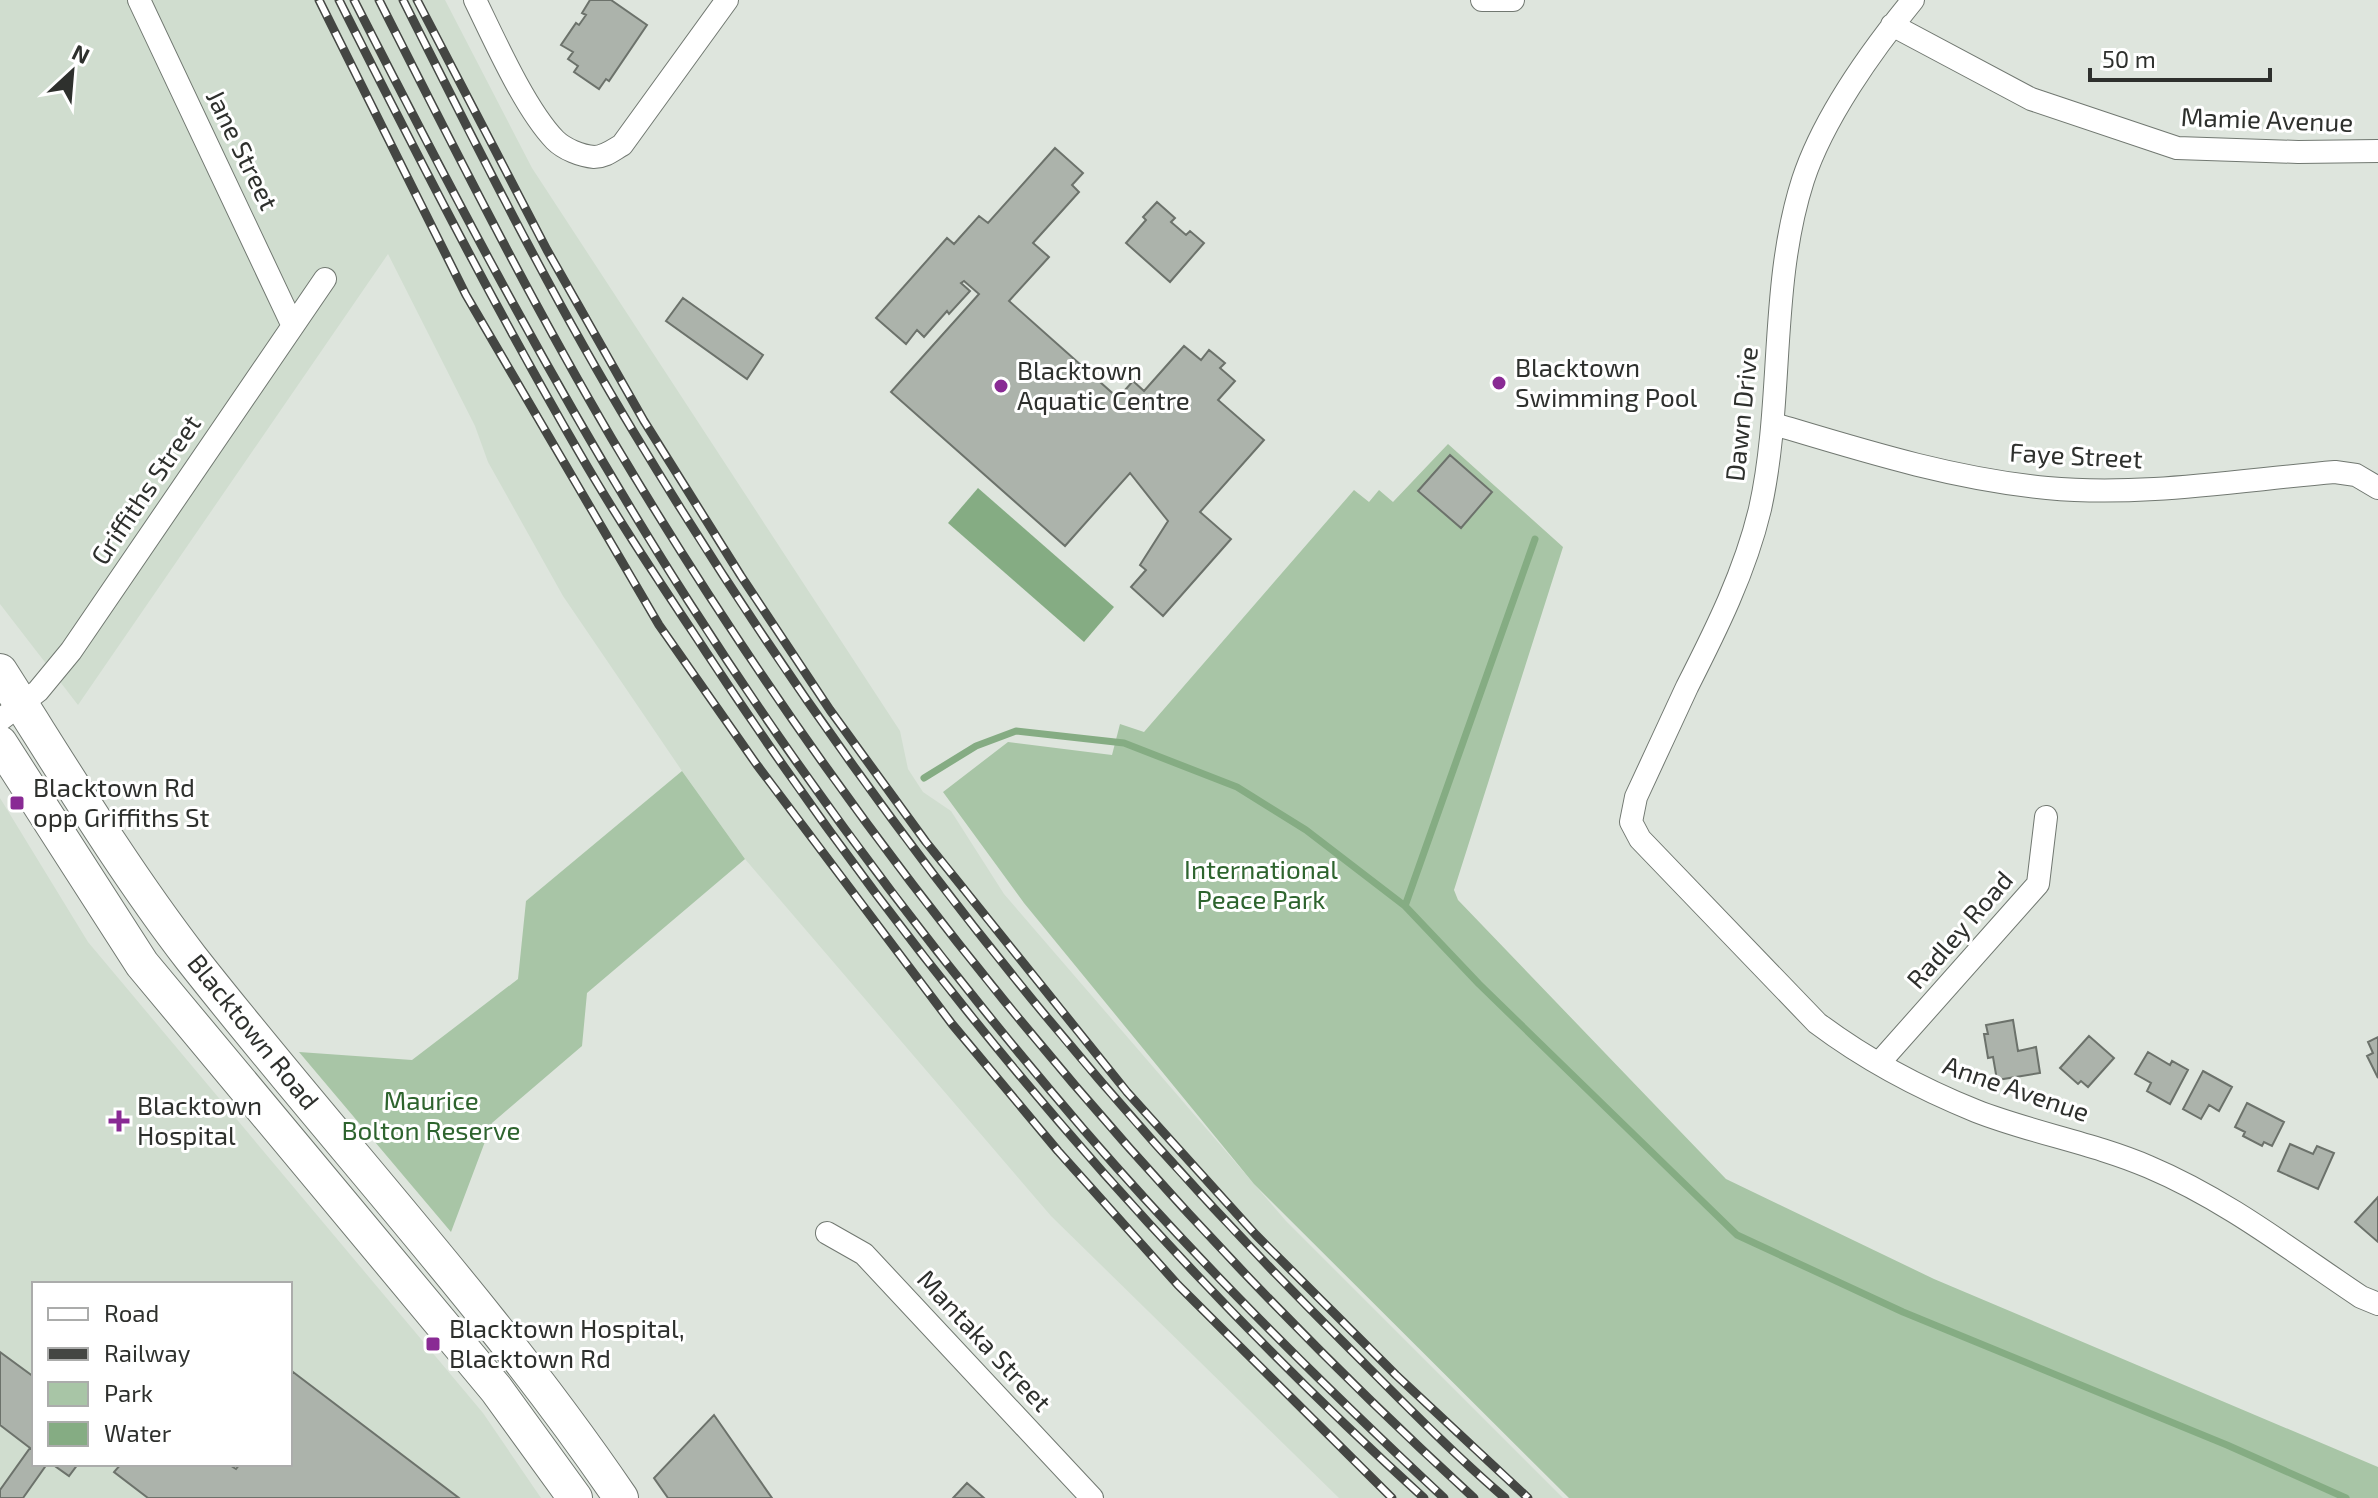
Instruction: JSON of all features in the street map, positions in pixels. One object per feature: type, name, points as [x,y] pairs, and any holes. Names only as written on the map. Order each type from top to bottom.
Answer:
[{"type":"main road","name":"Blacktown Road","points":[[0,671],[11,712],[191,958],[523,1360],[621,1498]]},
{"type":"main road","name":"Blacktown Road","points":[[0,743],[113,922],[150,974],[487,1379],[575,1498]]},
{"type":"street","name":"Jane Street","points":[[139,0],[292,324]]},
{"type":"street","points":[[475,0],[527,101],[556,141],[575,152],[594,157],[606,155],[622,145],[727,0]]},
{"type":"street","points":[[1482,0],[1513,0]]},
{"type":"street","name":"Dawn Drive","points":[[1640,839],[1631,822],[1636,797],[1730,601],[1759,510],[1774,424],[1784,277],[1803,179],[1825,126],[1892,25],[1913,0]]},
{"type":"street","name":"Mamie Avenue","points":[[1892,25],[2031,99],[2177,148],[2378,151]]},
{"type":"street","name":"Griffiths Street","points":[[11,712],[38,691],[71,651],[325,279]]},
{"type":"street","name":"Faye Street","points":[[1774,424],[1936,471],[2048,488],[2132,490],[2335,472],[2356,475],[2378,488]]},
{"type":"street","name":"Radley Road","points":[[1879,1063],[2038,884],[2046,817]]},
{"type":"street","name":"Anne Avenue","points":[[1640,839],[1817,1023],[1849,1047],[1977,1111],[2104,1148],[2199,1190],[2269,1233],[2361,1297],[2378,1304]]},
{"type":"street","name":"Mantaka Street","points":[[827,1233],[864,1254],[1088,1497]]},
{"type":"shaded area","points":[[0,0],[445,0],[532,168],[900,731],[908,769],[923,792],[951,811],[1004,894],[1286,1221],[1563,1498],[1339,1498],[1051,1216],[745,859],[682,771],[563,596],[488,462],[475,426],[388,254],[78,705],[0,604]]},
{"type":"shaded area","name":"Blacktown Hospital","points":[[0,798],[88,942],[483,1413],[541,1498],[0,1498]]},
{"type":"green space","name":"International Peace Park","points":[[1448,444],[1563,547],[1454,890],[1458,900],[1726,1179],[1934,1279],[2378,1467],[2378,1498],[1569,1498],[1254,1184],[1024,903],[943,792],[1008,742],[1112,755],[1120,724],[1144,732],[1354,490],[1369,502],[1379,490],[1393,502]]},
{"type":"green space","name":"Maurice Bolton Reserve","points":[[682,771],[745,859],[587,993],[582,1046],[492,1123],[451,1232],[299,1052],[412,1060],[518,979],[526,901]]},
{"type":"water","points":[[978,488],[1114,607],[1084,642],[948,523]]},
{"type":"building","points":[[590,0],[611,0],[647,25],[609,81],[606,79],[599,89],[574,72],[578,66],[568,59],[573,52],[561,45],[576,23],[579,25],[586,15],[582,13]]},
{"type":"building","name":"Blacktown Aquatic Centre","points":[[1055,148],[1083,173],[1072,185],[1079,192],[1033,243],[1049,257],[1009,301],[1118,398],[1133,381],[1144,391],[1184,346],[1201,360],[1209,350],[1225,363],[1220,368],[1235,381],[1218,400],[1264,440],[1200,512],[1231,539],[1163,616],[1131,587],[1146,570],[1140,565],[1168,521],[1130,473],[1065,546],[891,392],[979,294],[964,281],[961,283],[970,291],[924,337],[917,330],[906,344],[876,318],[947,238],[954,244],[979,216],[988,223]]},
{"type":"building","points":[[1157,202],[1175,218],[1171,222],[1186,235],[1190,231],[1204,243],[1170,282],[1126,243]]},
{"type":"building","points":[[683,298],[763,355],[747,379],[666,321]]},
{"type":"building","points":[[1450,455],[1492,492],[1461,528],[1418,491]]},
{"type":"building","points":[[2013,1020],[2018,1051],[2036,1047],[2040,1073],[1997,1080],[1993,1057],[1988,1058],[1984,1034],[1988,1034],[1986,1025]]},
{"type":"building","points":[[2089,1036],[2114,1058],[2088,1087],[2081,1081],[2078,1084],[2060,1068]]},
{"type":"building","points":[[2378,1037],[2378,1078],[2367,1056],[2373,1053],[2368,1042]]},
{"type":"building","points":[[2148,1052],[2170,1065],[2172,1061],[2188,1070],[2170,1104],[2147,1091],[2151,1083],[2135,1074]]},
{"type":"building","points":[[2203,1071],[2232,1087],[2219,1111],[2209,1105],[2201,1119],[2183,1109]]},
{"type":"building","points":[[2247,1103],[2284,1122],[2272,1146],[2264,1142],[2262,1146],[2243,1136],[2245,1132],[2235,1127]]},
{"type":"building","points":[[2290,1144],[2313,1154],[2317,1146],[2334,1153],[2318,1189],[2278,1171]]},
{"type":"building","points":[[2378,1197],[2378,1242],[2355,1222]]},
{"type":"building","points":[[0,1352],[32,1376],[32,1449],[0,1425]]},
{"type":"building","points":[[292,1373],[459,1498],[148,1498],[114,1472],[119,1466],[231,1466],[236,1469],[238,1466],[292,1466]]},
{"type":"building","points":[[714,1415],[772,1498],[668,1498],[654,1478]]},
{"type":"building","points":[[30,1448],[32,1450],[32,1466],[46,1466],[23,1498],[0,1498],[0,1490]]},
{"type":"building","points":[[55,1466],[76,1466],[69,1476]]},
{"type":"building","points":[[967,1483],[984,1498],[953,1498]]},
{"type":"waterway","points":[[1405,906],[1535,539]]},
{"type":"waterway","points":[[924,778],[976,746],[1016,731],[1124,743],[1237,787],[1306,830],[1405,906],[1479,984],[1737,1235],[1903,1312],[2227,1445],[2346,1498]]},
{"type":"railway","points":[[319,0],[466,295],[659,625],[757,765],[952,1024],[1058,1151],[1178,1285],[1392,1498]]},
{"type":"railway","points":[[339,0],[426,172],[548,398],[642,554],[784,767],[950,990],[1038,1098],[1224,1304],[1424,1498]]},
{"type":"railway","points":[[354,0],[474,231],[600,457],[735,673],[829,808],[980,1005],[1126,1178],[1259,1319],[1444,1498]]},
{"type":"railway","points":[[379,0],[521,276],[612,439],[702,585],[798,727],[898,866],[1004,1000],[1115,1131],[1230,1258],[1350,1380],[1474,1498]]},
{"type":"railway","points":[[403,0],[543,272],[602,379],[789,675],[873,793],[959,908],[1143,1130],[1342,1341],[1442,1441],[1505,1498]]},
{"type":"railway","points":[[417,0],[547,250],[644,421],[830,710],[926,842],[1127,1092],[1256,1235],[1396,1375],[1528,1498]]},
{"type":"place","name":"Blacktown Swimming Pool","points":[[1499,383]]},
{"type":"place","name":"Blacktown Aquatic Centre","points":[[1001,386]]},
{"type":"place","name":"Blacktown Rd opp Griffiths St","points":[[17,803]]},
{"type":"place","name":"Blacktown Hospital","points":[[119,1121]]},
{"type":"place","name":"Blacktown Hospital, Blacktown Rd","points":[[433,1344]]}]
